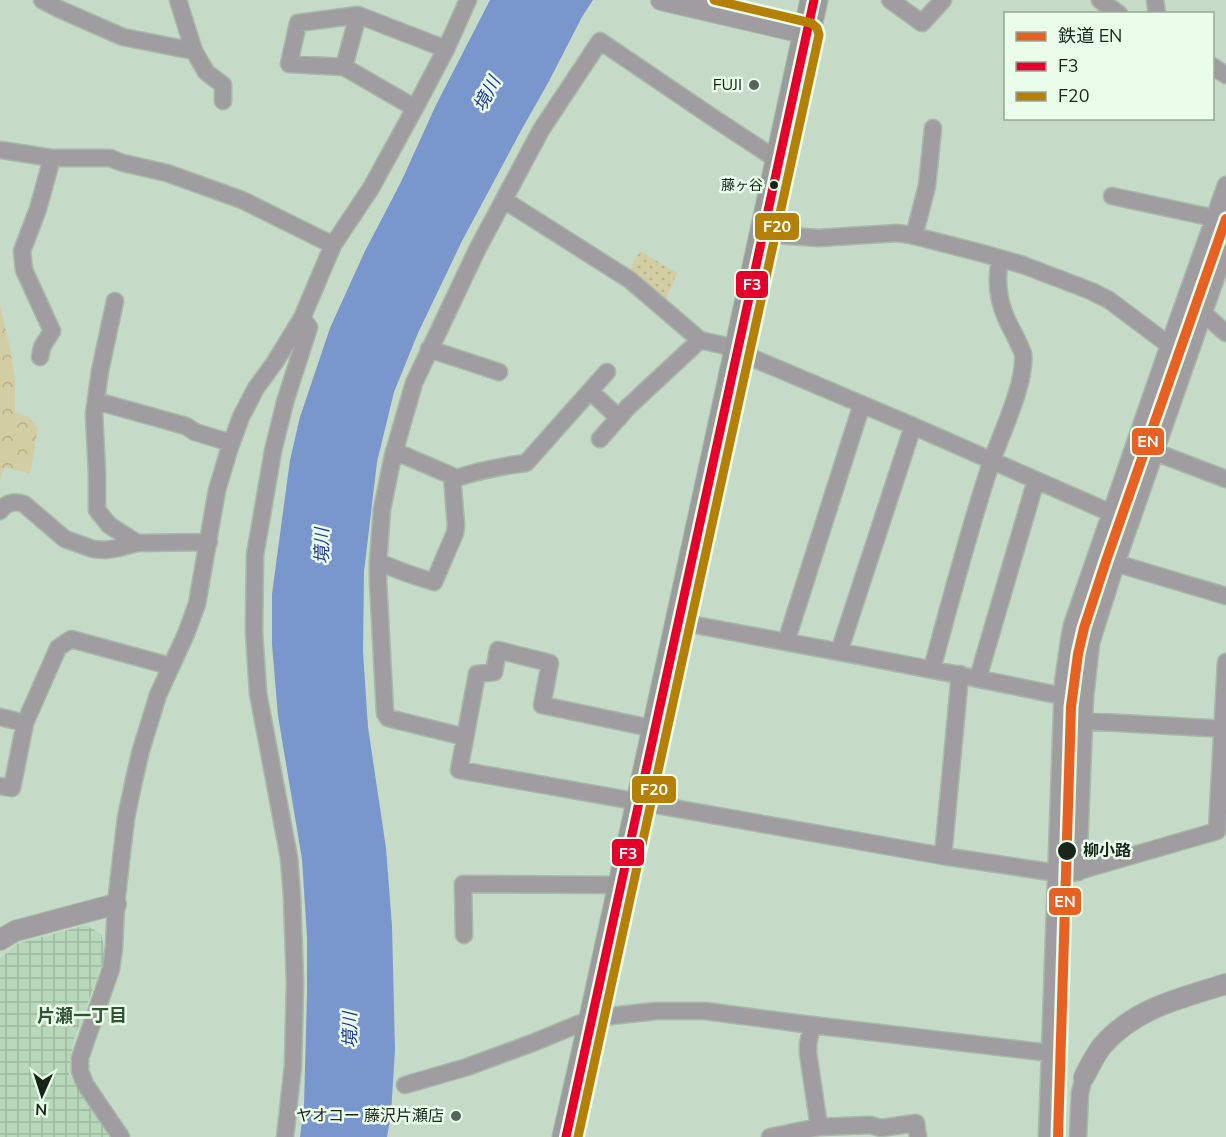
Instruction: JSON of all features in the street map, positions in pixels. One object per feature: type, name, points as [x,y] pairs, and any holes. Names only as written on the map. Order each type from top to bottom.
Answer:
[{"type":"highway","points":[[566,1137],[814,0]]},
{"type":"street","points":[[42,0],[123,37],[194,51]]},
{"type":"street","points":[[178,0],[194,51],[206,72],[224,85],[223,100]]},
{"type":"street","points":[[121,1137],[85,1084],[80,1071],[80,1058],[111,969],[126,818],[141,750],[158,695],[197,604],[217,490],[231,443],[256,388],[302,318],[333,245],[371,188],[415,108],[446,49],[468,0]]},
{"type":"street","points":[[661,0],[807,34]]},
{"type":"street","points":[[890,0],[921,23],[943,0]]},
{"type":"street","points":[[1100,0],[1116,12]]},
{"type":"street","points":[[415,108],[344,67],[289,64],[298,23],[358,15],[446,49]]},
{"type":"street","points":[[344,67],[358,15]]},
{"type":"street","points":[[465,737],[388,718],[385,713],[378,562],[382,509],[394,451],[414,382],[472,260],[541,130],[600,41],[779,161]]},
{"type":"street","points":[[914,236],[927,186],[933,128]]},
{"type":"street","points":[[0,150],[52,158],[110,158],[167,173],[242,200],[333,245]]},
{"type":"street","points":[[40,357],[42,347],[52,331],[24,270],[22,251],[38,209],[52,158]]},
{"type":"street","points":[[1047,1137],[1062,696],[1072,625],[1226,185]]},
{"type":"street","points":[[1112,196],[1214,218]]},
{"type":"street","points":[[504,200],[630,280],[700,340],[722,345],[1111,513]]},
{"type":"street","points":[[763,234],[818,238],[897,233],[1023,265],[1109,300],[1169,345]]},
{"type":"street","points":[[1078,872],[1084,722],[1091,643],[1116,564],[1226,249]]},
{"type":"street","points":[[932,669],[966,546],[1024,362],[1021,347],[1008,322],[1000,299],[998,274],[1000,259]]},
{"type":"street","points":[[115,301],[96,401],[94,428],[98,510],[109,525],[137,543]]},
{"type":"street","points":[[1203,313],[1226,333]]},
{"type":"street","points":[[285,1137],[293,1066],[295,983],[290,868],[258,693],[254,594],[255,555],[273,451],[285,402],[309,327],[302,318]]},
{"type":"street","points":[[600,439],[627,408],[700,340]]},
{"type":"street","points":[[429,349],[499,372]]},
{"type":"street","points":[[394,451],[457,478],[473,472],[526,463],[607,372]]},
{"type":"street","points":[[590,391],[619,418]]},
{"type":"street","points":[[96,401],[186,426],[195,432],[231,443]]},
{"type":"street","points":[[786,642],[862,404]]},
{"type":"street","points":[[838,652],[913,426]]},
{"type":"street","points":[[1155,452],[1226,479]]},
{"type":"street","points":[[378,562],[435,582],[455,533],[452,476]]},
{"type":"street","points":[[978,678],[1036,480]]},
{"type":"street","points":[[0,511],[7,503],[24,504],[65,539],[93,549],[105,550],[137,543],[208,542]]},
{"type":"street","points":[[1095,558],[1226,596]]},
{"type":"street","points":[[679,622],[960,674],[1062,696]]},
{"type":"street","points":[[0,786],[12,788],[25,723],[58,648],[71,639],[170,666]]},
{"type":"street","points":[[656,729],[542,705],[550,663],[498,650],[494,672],[477,674],[459,770],[943,856],[1057,873],[1078,872],[1221,831],[1226,662]]},
{"type":"street","points":[[943,856],[960,674]]},
{"type":"street","points":[[0,717],[25,723]]},
{"type":"street","points":[[1084,722],[1224,729]]},
{"type":"street","points":[[464,935],[463,884],[622,885]]},
{"type":"street","points":[[0,940],[15,932],[116,904]]},
{"type":"street","points":[[1078,1137],[1080,1093],[1084,1077],[1102,1046],[1118,1030],[1138,1016],[1166,1002],[1226,984]]},
{"type":"street","points":[[405,1086],[467,1067],[593,1018],[656,1011],[705,1011],[812,1026],[1050,1053]]},
{"type":"street","points":[[812,1026],[808,1053],[819,1127]]},
{"type":"street","points":[[770,1137],[819,1127],[870,1125],[881,1128],[916,1123],[918,1137]]},
{"type":"shaded area","points":[[86,925],[101,934],[106,954],[73,1042],[69,1074],[112,1137],[0,1137],[0,959],[17,944]]},
{"type":"green space","points":[[640,251],[677,273],[663,307],[625,277]]},
{"type":"green space","points":[[0,304],[15,380],[15,413],[29,417],[38,428],[30,474],[4,467],[0,480]]},
{"type":"water","name":"境川","points":[[490,0],[593,0],[462,241],[418,333],[394,392],[377,462],[364,572],[363,651],[368,727],[386,848],[392,926],[395,1050],[391,1114],[387,1137],[300,1137],[304,1106],[307,937],[302,859],[278,716],[272,644],[272,594],[290,460],[300,417],[330,328],[436,105]]},
{"type":"rail line","name":"EN","points":[[1058,1137],[1071,707],[1078,654],[1106,561],[1226,219]]},
{"type":"transit line","name":"F20","points":[[578,1137],[819,35],[817,28],[811,23],[714,0]]},
{"type":"transit line","name":"F3","points":[[566,1137],[814,0]]},
{"type":"place","name":"FUJI","points":[[754,85]]},
{"type":"place","name":"藤ヶ谷","points":[[774,185]]},
{"type":"place","name":"柳小路","points":[[1067,851]]},
{"type":"place","name":"ヤオコー 藤沢片瀬店","points":[[456,1116]]},
{"type":"district","name":"片瀬一丁目","points":[[82,1016]]}]
